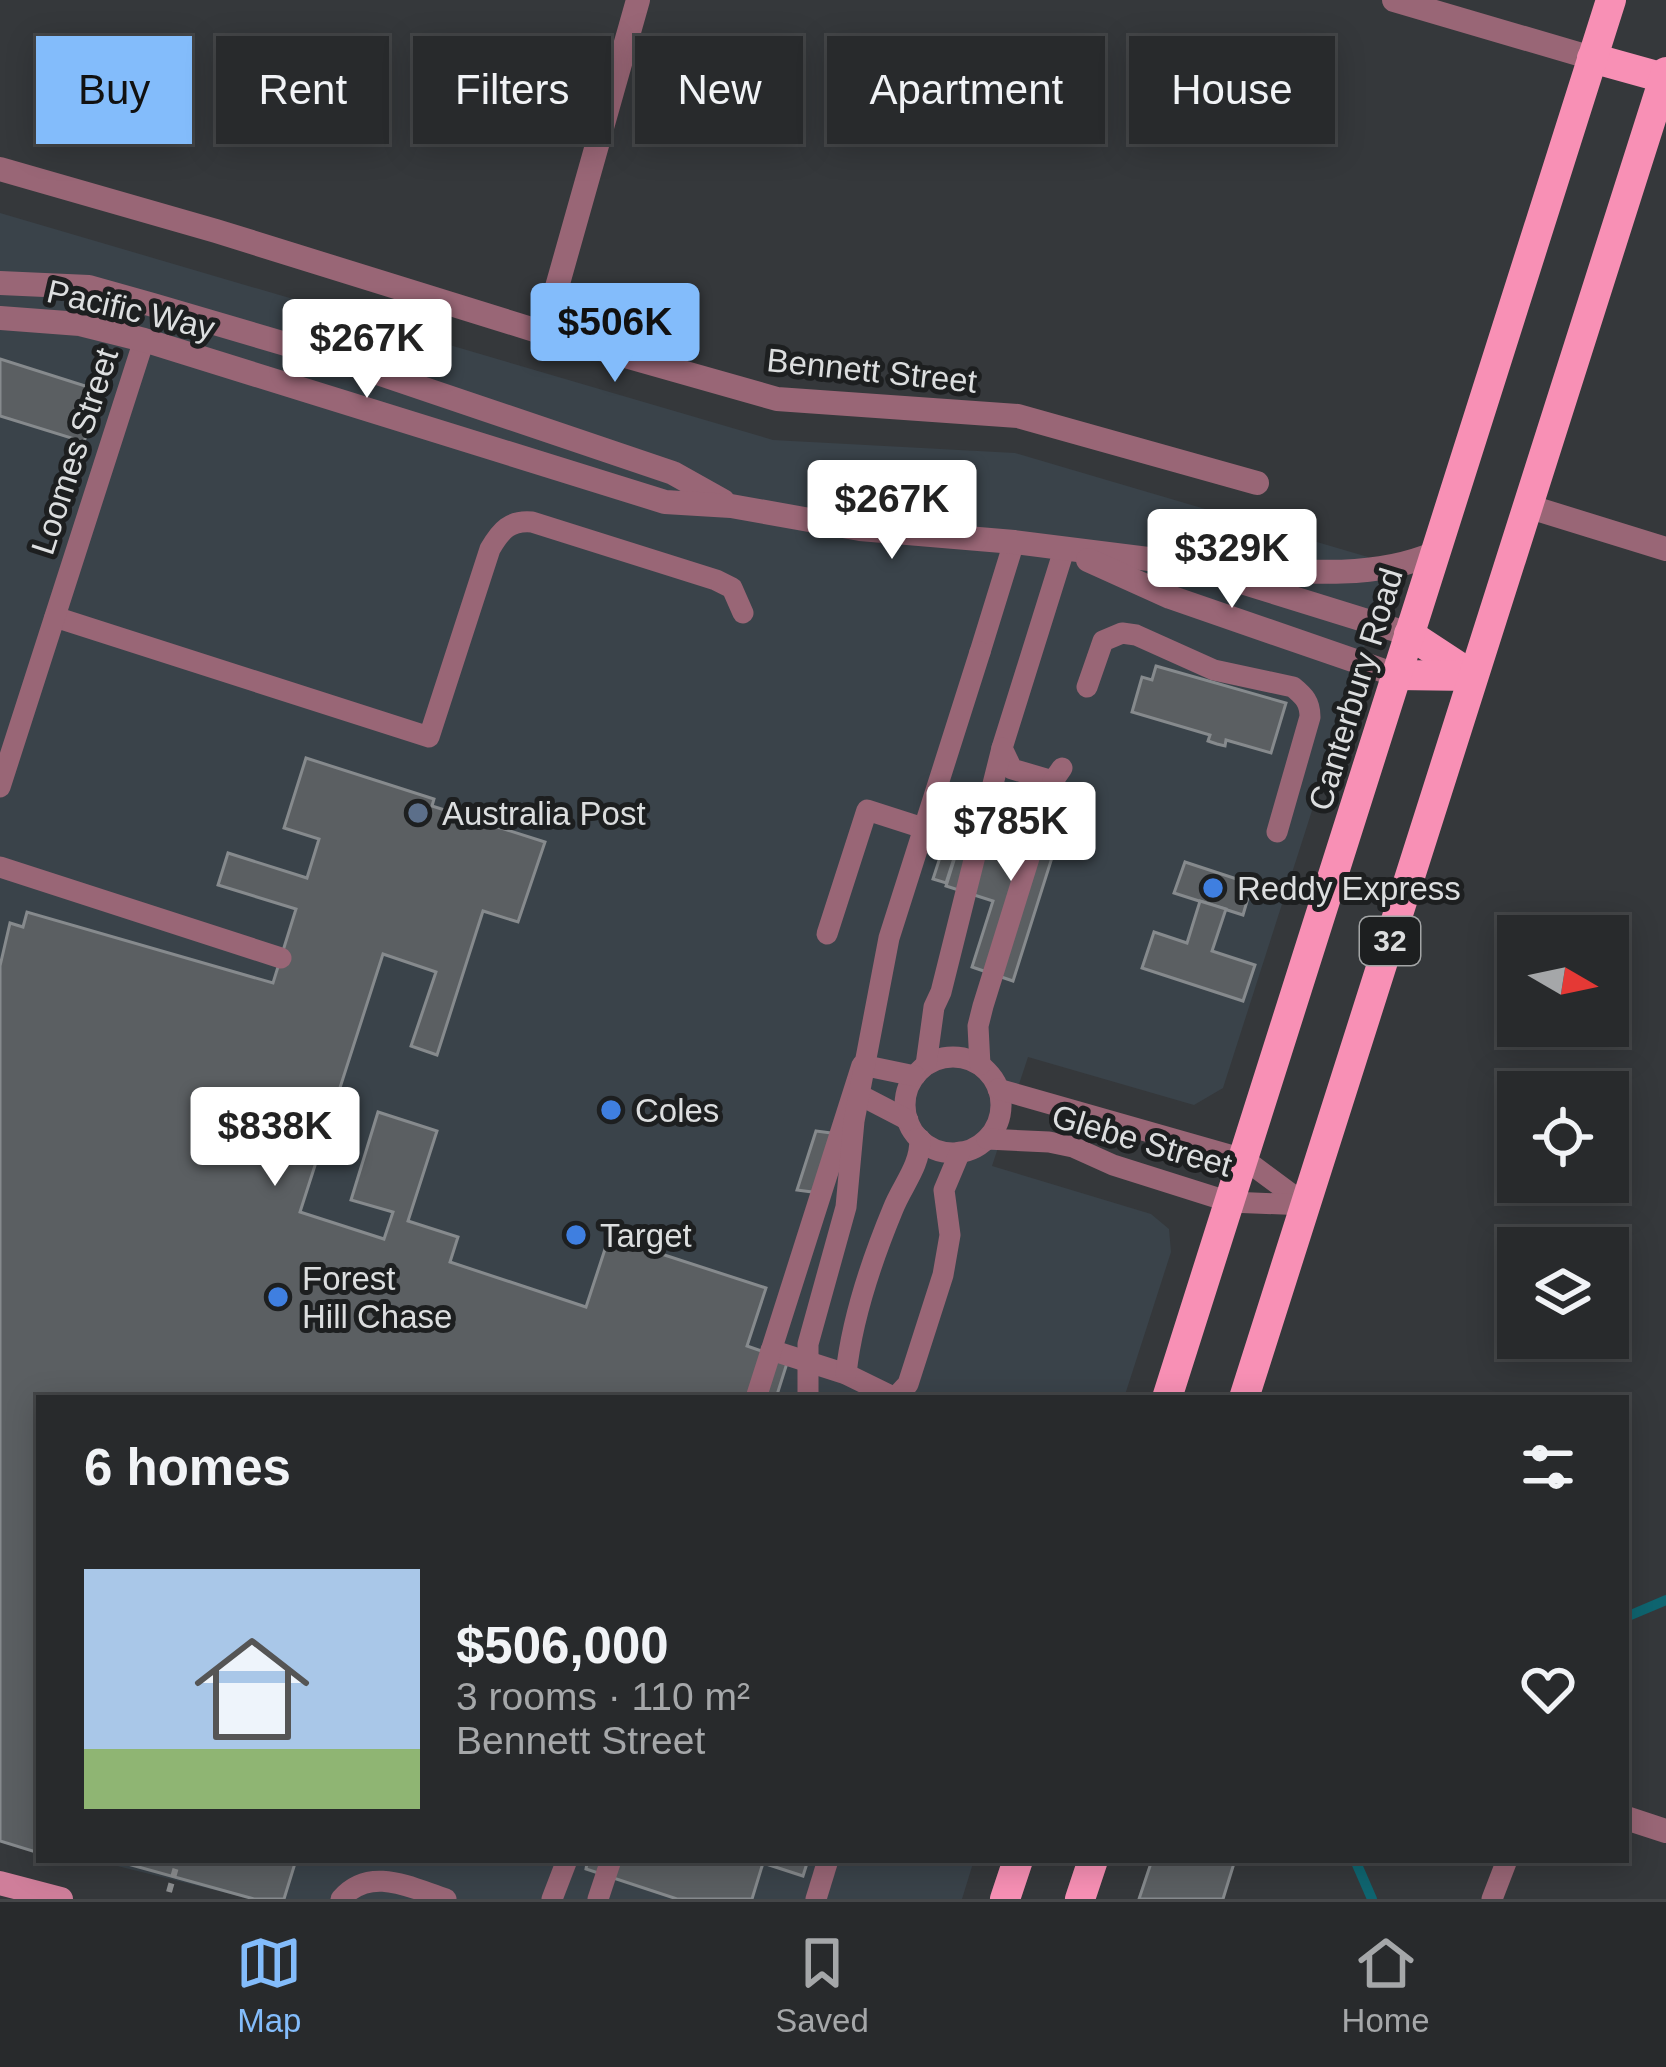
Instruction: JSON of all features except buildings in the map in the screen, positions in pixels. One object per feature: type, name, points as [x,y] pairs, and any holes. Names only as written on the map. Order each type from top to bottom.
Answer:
[{"type":"main road","name":"Canterbury Road","points":[[1168,1395],[1611,0]]},
{"type":"main road","points":[[1592,58],[1665,75]]},
{"type":"main road","name":"32","points":[[1245,1395],[1665,75]]},
{"type":"main road","points":[[1409,634],[1473,676]]},
{"type":"main road","points":[[1396,675],[1473,676]]},
{"type":"main road","points":[[1005,1899],[1017,1863]]},
{"type":"main road","points":[[1080,1899],[1092,1863]]},
{"type":"main road","points":[[0,1883],[61,1899]]},
{"type":"street","points":[[544,333],[638,0]]},
{"type":"street","points":[[1394,0],[1592,58]]},
{"type":"street","name":"Bennett Street","points":[[0,169],[777,399],[1018,416],[1257,483]]},
{"type":"street","name":"Pacific Way","points":[[0,283],[89,287],[329,356],[652,466],[731,506]]},
{"type":"street","points":[[144,340],[153,305]]},
{"type":"street","name":"Pacific Way","points":[[0,318],[80,324],[144,340],[665,502],[731,506],[860,529],[1180,563],[1409,634]]},
{"type":"street","points":[[1527,506],[1666,549]]},
{"type":"street","name":"Pacific Way","points":[[1064,550],[1170,597],[1396,675]]},
{"type":"street","points":[[1180,563],[1344,570],[1385,568],[1435,553]]},
{"type":"street","points":[[1629,1819],[1666,1831]]},
{"type":"lane","name":"Loomes Street","points":[[0,787],[144,340]]},
{"type":"lane","points":[[55,617],[429,737],[490,549],[516,521],[716,580],[732,588],[743,613]]},
{"type":"lane","points":[[808,1395],[808,1344],[846,1207],[854,1121],[889,938],[1015,542]]},
{"type":"lane","points":[[846,1374],[850,1332],[893,1208],[918,1160],[905,1105],[921,1071],[1001,748],[1064,550]]},
{"type":"lane","points":[[1087,686],[1102,641],[1122,633],[1136,634],[1214,670],[1293,687],[1310,705],[1310,717],[1277,832]]},
{"type":"lane","points":[[854,1092],[914,1130],[932,1148],[960,1152],[987,1139],[1000,1116],[998,1089],[980,1065],[978,1026],[1058,775],[1012,769],[1001,748]]},
{"type":"lane","points":[[827,934],[867,810],[923,828]]},
{"type":"lane","points":[[0,867],[281,958]]},
{"type":"lane","points":[[757,1395],[862,1065],[921,1071],[953,1057],[980,1065]]},
{"type":"lane","name":"Glebe Street","points":[[998,1089],[1244,1160],[1306,1204]]},
{"type":"lane","name":"Glebe Street","points":[[987,1139],[1073,1147],[1113,1165],[1230,1202],[1306,1204]]},
{"type":"lane","points":[[898,1395],[908,1384],[943,1275],[950,1235],[944,1190],[960,1152]]},
{"type":"lane","points":[[771,1350],[846,1374],[889,1395]]},
{"type":"lane","points":[[552,1899],[566,1863]]},
{"type":"lane","points":[[598,1899],[609,1863]]},
{"type":"lane","points":[[816,1899],[827,1863]]},
{"type":"lane","points":[[1492,1899],[1506,1863]]},
{"type":"lane","points":[[341,1899],[355,1885],[368,1881],[446,1899]]},
{"type":"path","points":[[169,1892],[177,1863]]},
{"type":"shaded area","points":[[0,213],[773,440],[1015,453],[1368,557],[1384,586],[1223,1088],[1194,1105],[1028,1057],[992,1166],[1151,1214],[1169,1229],[1171,1252],[1125,1395],[36,1395],[0,1837]]},
{"type":"shaded area","points":[[105,1863],[973,1863],[962,1899],[251,1899]]},
{"type":"waterway","points":[[1629,1616],[1666,1600]]},
{"type":"waterway","points":[[1356,1863],[1372,1899]]},
{"type":"place","name":"Australia Post","points":[[418,813]]},
{"type":"place","name":"Reddy Express","points":[[1213,888]]},
{"type":"place","name":"Coles","points":[[611,1110]]},
{"type":"place","name":"Target","points":[[576,1235]]},
{"type":"place","name":"Forest Hill Chase","points":[[278,1297]]}]
